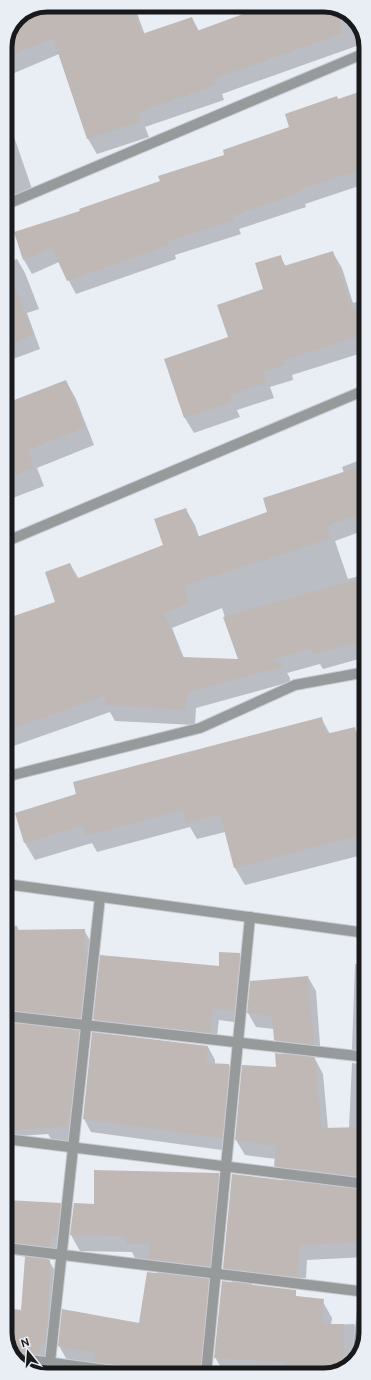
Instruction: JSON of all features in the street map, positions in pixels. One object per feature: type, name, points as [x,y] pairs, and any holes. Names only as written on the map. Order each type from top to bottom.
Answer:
[{"type":"street","points":[[12,203],[359,56]]},
{"type":"street","points":[[12,539],[359,393]]},
{"type":"street","points":[[12,775],[200,728],[295,684],[359,673]]},
{"type":"street","points":[[12,885],[359,932]]},
{"type":"street","points":[[50,1362],[100,897]]},
{"type":"street","points":[[207,1368],[250,917]]},
{"type":"street","points":[[12,1017],[359,1056]]},
{"type":"street","points":[[12,1140],[359,1183]]},
{"type":"street","points":[[12,1249],[215,1274],[359,1289]]},
{"type":"street","points":[[24,1359],[94,1368]]},
{"type":"building","points":[[47,12],[134,12],[142,34],[192,17],[197,31],[243,14],[242,12],[327,12],[337,15],[343,33],[214,79],[216,85],[138,112],[141,121],[87,139],[53,38],[12,55],[15,33],[22,22],[33,15]]},
{"type":"building","points":[[359,92],[359,170],[298,190],[299,193],[232,216],[234,220],[168,241],[169,245],[67,281],[52,248],[23,260],[14,232],[80,211],[79,209],[160,181],[158,176],[224,155],[223,150],[289,127],[285,114],[337,96],[338,99]]},
{"type":"building","points":[[333,251],[352,310],[359,308],[359,336],[284,360],[286,365],[263,372],[266,383],[230,395],[232,402],[184,418],[164,359],[228,337],[217,305],[263,289],[255,263],[281,255],[284,266]]},
{"type":"building","points":[[12,279],[33,335],[12,343]]},
{"type":"building","points":[[66,380],[85,427],[28,450],[34,468],[12,476],[12,401]]},
{"type":"building","points":[[359,467],[359,514],[327,526],[331,538],[184,586],[189,603],[164,613],[182,657],[238,659],[223,617],[359,579],[359,642],[313,654],[311,648],[267,661],[281,662],[282,667],[187,692],[186,710],[105,705],[105,696],[12,729],[12,617],[55,602],[45,572],[70,563],[76,579],[163,545],[154,519],[186,508],[197,537],[267,512],[263,498]]},
{"type":"building","points":[[322,717],[326,734],[355,727],[359,742],[359,836],[234,868],[220,814],[186,823],[183,810],[86,835],[84,825],[24,843],[15,813],[76,794],[73,782]]},
{"type":"building","points":[[85,929],[85,953],[87,954],[80,1018],[12,1011],[12,930]]},
{"type":"building","points":[[219,952],[240,953],[234,1011],[213,1008],[210,1033],[93,1019],[100,955],[219,966]]},
{"type":"building","points":[[308,976],[314,1045],[274,1040],[272,1016],[247,1013],[250,981]]},
{"type":"building","points":[[12,1023],[79,1031],[68,1126],[12,1131]]},
{"type":"building","points":[[92,1032],[208,1046],[206,1063],[229,1064],[222,1138],[83,1119]]},
{"type":"building","points":[[275,1053],[315,1058],[321,1128],[359,1127],[359,1176],[274,1166],[276,1146],[235,1140],[242,1065],[276,1067]]},
{"type":"building","points":[[94,1170],[219,1173],[210,1266],[149,1259],[150,1244],[126,1244],[127,1236],[70,1235],[74,1203],[94,1204]]},
{"type":"building","points":[[232,1174],[359,1189],[359,1242],[299,1245],[297,1277],[223,1268]]},
{"type":"building","points":[[12,1200],[61,1203],[57,1235],[51,1235],[51,1247],[12,1243]]},
{"type":"building","points":[[25,1257],[50,1260],[49,1307],[45,1344],[41,1343],[39,1355],[18,1352],[15,1347],[12,1333],[12,1309],[21,1310]]},
{"type":"building","points":[[147,1272],[209,1279],[201,1368],[138,1368],[94,1362],[95,1353],[58,1346],[62,1309],[139,1323]]},
{"type":"building","points":[[222,1281],[296,1290],[296,1296],[324,1299],[321,1324],[344,1324],[343,1362],[331,1367],[286,1368],[286,1362],[214,1358]]}]
